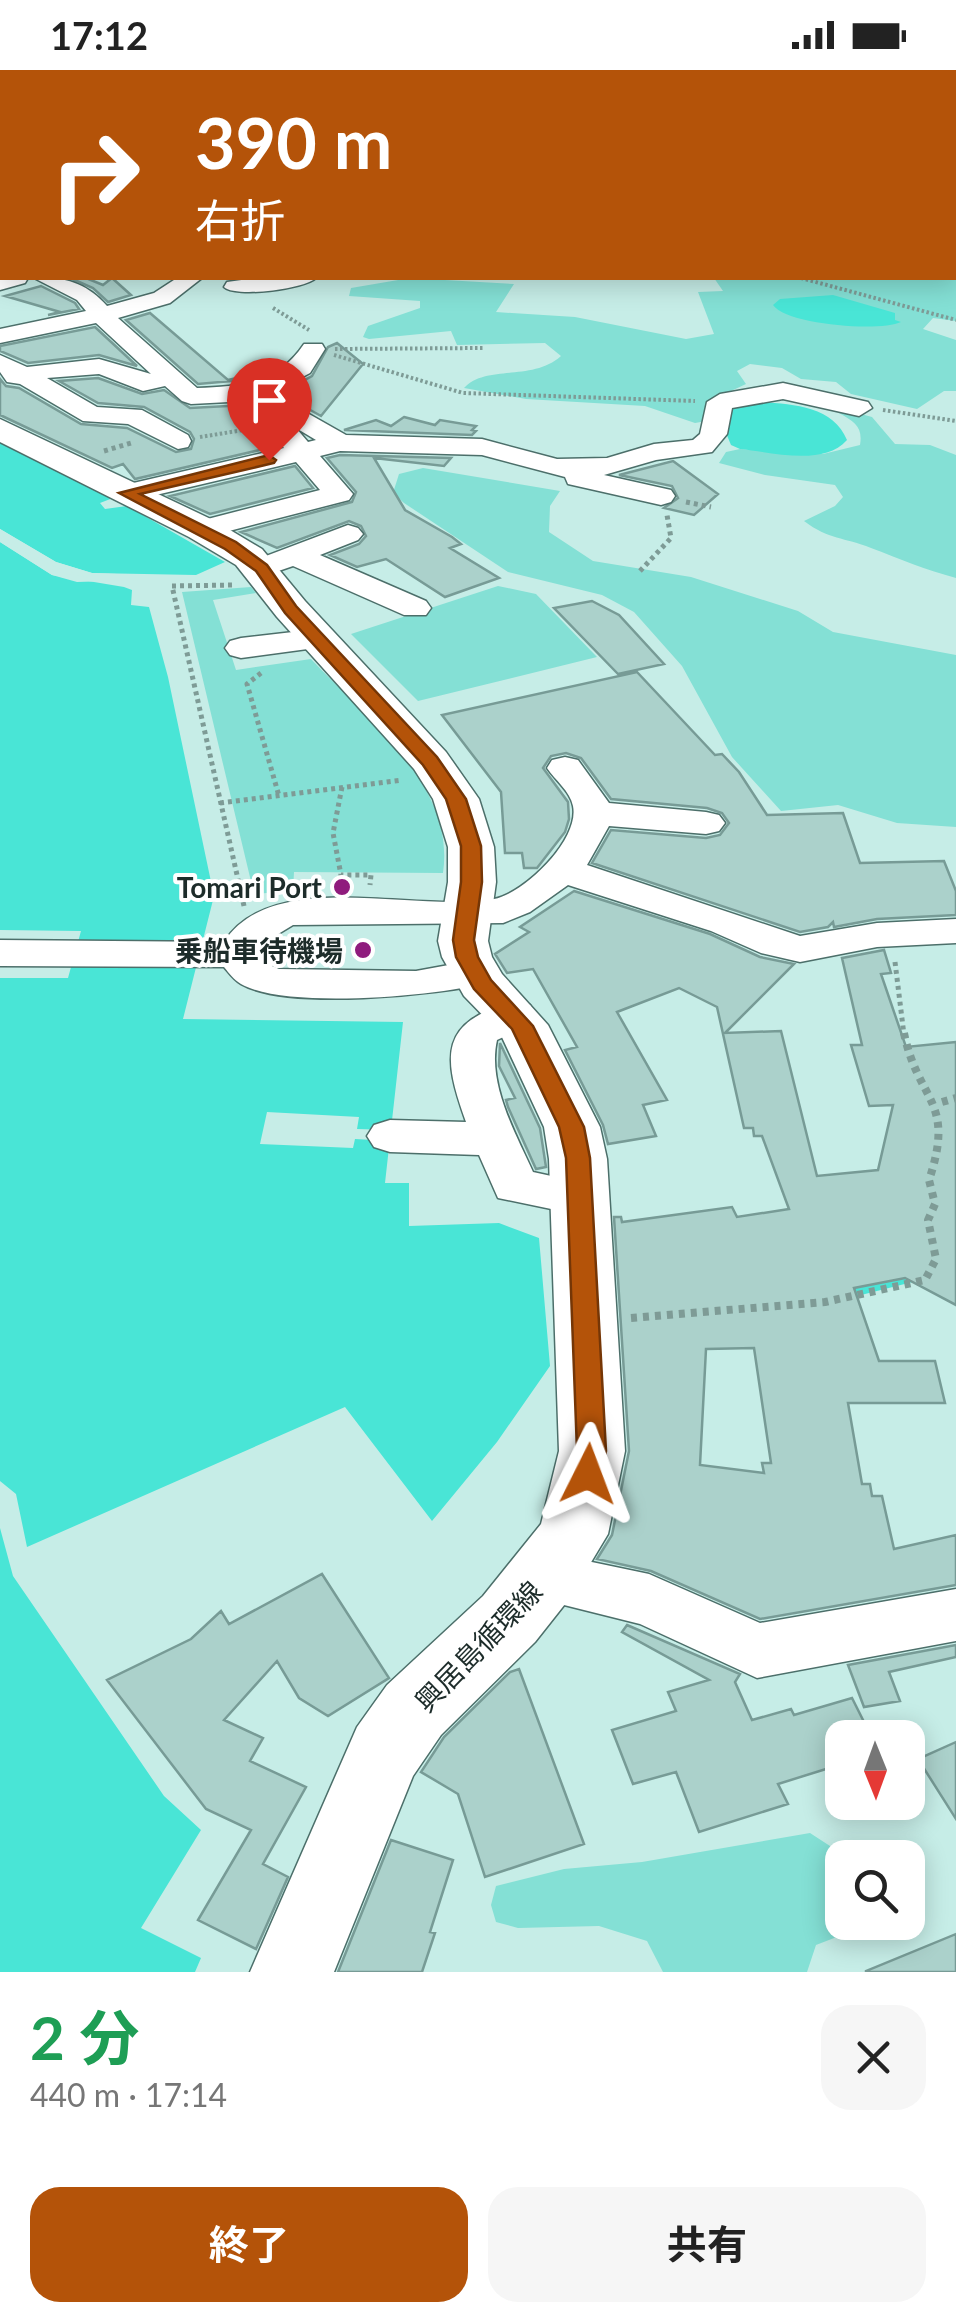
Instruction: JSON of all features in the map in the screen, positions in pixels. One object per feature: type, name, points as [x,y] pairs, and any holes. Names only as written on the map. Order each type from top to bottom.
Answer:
[{"type":"main road","points":[[0,429],[276,569],[319,640],[440,775],[456,799],[471,846],[470,948]]},
{"type":"main road","name":"興居島循環線","points":[[292,1972],[384,1753],[414,1710],[509,1619],[544,1577],[572,1534],[592,1451],[580,1198],[572,1127],[516,1016],[482,984],[470,948]]},
{"type":"street","points":[[49,280],[93,305],[180,387],[194,420],[180,437]]},
{"type":"street","points":[[93,305],[106,280]]},
{"type":"street","points":[[4,332],[93,305],[162,298],[188,280]]},
{"type":"street","points":[[236,288],[291,280]]},
{"type":"street","points":[[253,393],[301,368],[314,349]]},
{"type":"street","points":[[7,373],[96,366],[130,372],[143,383],[253,393],[340,443]]},
{"type":"street","points":[[7,373],[92,415],[134,416],[180,437],[186,449],[95,477]]},
{"type":"street","points":[[546,466],[615,466],[650,453],[704,447],[716,434],[728,400],[813,406],[854,420]]},
{"type":"street","points":[[202,530],[338,494],[304,451],[275,424]]},
{"type":"street","points":[[95,477],[340,443],[482,447],[503,450],[576,478],[660,496]]},
{"type":"street","points":[[276,569],[348,534]]},
{"type":"street","points":[[276,569],[415,608]]},
{"type":"street","points":[[241,648],[319,640]]},
{"type":"street","points":[[0,953],[199,956],[245,943],[470,948],[502,911],[530,898],[562,870],[585,838],[593,813],[588,794],[566,768]]},
{"type":"street","points":[[593,813],[706,824]]},
{"type":"street","points":[[562,870],[726,922],[775,944],[800,949],[885,935],[956,931]]},
{"type":"street","points":[[516,1016],[491,1023],[476,1038],[471,1066],[516,1186],[580,1198]]},
{"type":"street","points":[[390,1136],[498,1139]]},
{"type":"street","points":[[544,1577],[649,1600],[757,1651],[956,1615]]},
{"type":"path","points":[[815,280],[844,284],[925,314],[956,320]]},
{"type":"path","points":[[268,305],[323,341],[314,349]]},
{"type":"path","points":[[314,349],[483,348]]},
{"type":"path","points":[[314,349],[463,392],[728,400]]},
{"type":"path","points":[[854,420],[956,421]]},
{"type":"path","points":[[95,477],[180,437],[275,424]]},
{"type":"path","points":[[640,571],[671,538],[660,496]]},
{"type":"path","points":[[245,943],[220,804],[172,586],[276,569]]},
{"type":"path","points":[[270,665],[247,684],[279,796]]},
{"type":"path","points":[[220,804],[440,775]]},
{"type":"path","points":[[342,788],[333,851],[340,875],[371,875],[368,902]]},
{"type":"path","points":[[585,1322],[825,1302],[925,1280],[936,1268],[938,1255],[928,1220],[935,1204],[929,1180],[948,1144],[948,1114],[942,1102],[932,1095],[906,1044],[901,981],[885,935]]},
{"type":"path","points":[[942,1102],[956,1098]]},
{"type":"shaded area","points":[[398,280],[514,284],[496,312],[575,317],[686,339],[714,334],[698,292],[723,291],[715,280],[956,280],[956,321],[933,318],[923,329],[956,340],[956,391],[944,391],[917,409],[851,394],[836,382],[801,379],[782,368],[750,364],[737,371],[746,384],[716,398],[712,420],[695,423],[645,406],[526,399],[464,388],[484,377],[537,369],[561,356],[545,343],[457,345],[451,331],[369,339],[363,337],[368,326],[420,308],[420,301],[349,296],[351,288]]},
{"type":"shaded area","points":[[833,295],[895,313],[895,320],[901,322],[834,325],[796,318],[773,305],[780,299]]},
{"type":"shaded area","points":[[742,401],[816,411],[829,417],[847,440],[837,448],[811,456],[740,449],[731,445],[726,433],[730,403]]},
{"type":"shaded area","points":[[846,410],[872,417],[895,444],[930,445],[956,455],[956,578],[829,535],[804,521],[835,506],[843,497],[835,485],[765,475],[719,463],[726,452],[740,449],[823,454],[860,445],[857,426],[839,413]]},
{"type":"shaded area","points":[[0,437],[118,496],[100,503],[105,509],[127,506],[225,562],[196,575],[92,573],[56,562],[0,529]]},
{"type":"shaded area","points":[[423,468],[560,491],[550,506],[549,532],[593,561],[691,577],[798,611],[833,632],[956,655],[956,827],[897,823],[838,805],[781,811],[732,757],[682,666],[634,612],[602,595],[508,572],[404,503],[393,493],[399,474]]},
{"type":"shaded area","points":[[0,542],[52,575],[124,587],[132,590],[131,605],[149,607],[168,677],[214,896],[183,1019],[403,1022],[385,1183],[409,1183],[409,1226],[499,1223],[539,1238],[550,1366],[497,1442],[432,1521],[345,1407],[27,1547],[16,1494],[0,1481]]},
{"type":"shaded area","points":[[498,586],[536,594],[597,657],[418,701],[351,634]]},
{"type":"shaded area","points":[[251,587],[256,593],[213,600],[236,670],[311,659],[380,729],[421,781],[435,810],[443,841],[443,873],[294,872],[293,891],[254,894],[182,592]]},
{"type":"shaded area","points":[[0,1528],[13,1576],[164,1796],[201,1830],[141,1928],[201,1958],[195,1972],[0,1972]]},
{"type":"shaded area","points":[[810,1833],[825,1843],[825,1940],[829,1940],[816,1945],[807,1972],[663,1972],[647,1941],[599,1926],[518,1928],[496,1922],[491,1905],[496,1886],[564,1869],[642,1862]]},
{"type":"pier","points":[[0,529],[56,562],[92,573],[142,575],[142,580],[77,582],[52,575],[0,542],[0,537],[54,571],[90,578],[53,566],[0,535]]},
{"type":"pier","points":[[0,930],[81,931],[68,978],[0,978]]},
{"type":"pier","points":[[267,1112],[359,1117],[357,1129],[391,1130],[390,1141],[355,1139],[353,1148],[260,1144]]},
{"type":"building","points":[[75,280],[103,285],[114,280],[131,295],[108,302],[93,288]]},
{"type":"building","points":[[41,286],[75,303],[79,309],[48,315],[60,312],[5,296]]},
{"type":"building","points":[[150,313],[228,380],[271,370],[243,380],[198,384],[126,320]]},
{"type":"building","points":[[95,327],[137,366],[99,355],[28,363],[0,351],[0,346]]},
{"type":"building","points":[[337,343],[363,364],[321,416],[280,393],[312,376],[328,347]]},
{"type":"building","points":[[98,378],[142,394],[164,390],[190,408],[247,405],[281,424],[269,434],[277,446],[135,479],[123,464],[112,468],[0,415],[0,379],[6,386],[19,388],[81,424],[127,428],[176,452],[191,449],[194,439],[190,432],[144,407],[98,403],[59,381]]},
{"type":"building","points":[[404,417],[435,425],[440,420],[476,426],[472,430],[476,431],[472,435],[344,430],[376,420],[391,426]]},
{"type":"building","points":[[340,455],[451,458],[444,466],[374,458],[405,510],[452,537],[461,544],[450,548],[499,578],[445,597],[386,559],[357,567],[330,555],[359,544],[366,536],[361,526],[349,521],[277,548],[241,532],[352,502],[356,492],[327,458]]},
{"type":"building","points":[[673,461],[718,494],[694,515],[664,508],[678,498],[672,486],[619,475]]},
{"type":"building","points":[[295,466],[313,488],[210,514],[170,496]]},
{"type":"building","points":[[592,601],[619,615],[664,664],[618,674],[554,608]]},
{"type":"building","points":[[637,672],[715,755],[722,754],[739,772],[767,815],[843,813],[860,863],[944,861],[956,891],[956,915],[877,919],[834,927],[833,922],[828,927],[800,932],[592,863],[611,830],[706,838],[720,835],[729,823],[722,813],[707,808],[611,799],[581,758],[566,753],[551,756],[543,768],[568,802],[565,832],[537,868],[524,868],[522,853],[505,853],[501,792],[442,715]]},
{"type":"building","points":[[574,891],[710,934],[760,957],[794,964],[725,1033],[781,1031],[817,1176],[878,1170],[893,1105],[869,1106],[851,1045],[862,1045],[842,958],[884,950],[891,973],[881,974],[906,1047],[956,1042],[956,1305],[905,1278],[854,1288],[879,1361],[935,1361],[945,1403],[848,1403],[862,1484],[870,1484],[872,1496],[882,1496],[894,1549],[956,1535],[956,1585],[760,1619],[651,1571],[597,1559],[612,1535],[629,1451],[614,1217],[621,1217],[622,1222],[732,1207],[737,1217],[789,1209],[762,1136],[754,1136],[753,1128],[744,1128],[717,1007],[679,988],[617,1012],[667,1100],[643,1105],[656,1136],[608,1144],[603,1125],[565,1050],[577,1047],[533,969],[507,973],[495,954],[529,932],[520,927]],"holes":[[[754,1348],[771,1463],[762,1463],[764,1473],[700,1465],[706,1349]]]},
{"type":"building","points":[[500,1043],[540,1128],[546,1167],[536,1169],[508,1107],[506,1100],[515,1098],[499,1066]]},
{"type":"building","points":[[322,1574],[389,1678],[328,1716],[299,1698],[277,1661],[224,1720],[263,1738],[250,1761],[306,1787],[263,1864],[288,1877],[256,1949],[198,1920],[251,1830],[206,1809],[107,1680],[191,1639],[221,1611],[229,1624]]},
{"type":"building","points":[[627,1625],[740,1674],[735,1682],[752,1720],[791,1709],[794,1715],[852,1698],[863,1720],[825,1720],[825,1769],[778,1784],[788,1804],[699,1832],[676,1772],[633,1784],[612,1730],[676,1711],[668,1692],[709,1680],[622,1632]]},
{"type":"building","points":[[956,1645],[956,1657],[889,1672],[900,1701],[864,1707],[848,1665]]},
{"type":"building","points":[[519,1669],[584,1844],[485,1877],[458,1794],[421,1772],[444,1737],[510,1672]]},
{"type":"building","points":[[956,1742],[956,1819],[925,1770],[925,1756]]},
{"type":"building","points":[[391,1840],[453,1860],[422,1972],[338,1972]]},
{"type":"building","points":[[956,1934],[956,1972],[866,1972],[866,1971]]},
{"type":"waterway","points":[[843,1294],[918,1275]]},
{"type":"place","name":"Tomari Port","points":[[342,887]]},
{"type":"place","name":"乗船車待機場","points":[[363,950]]},
{"type":"route","points":[[269,460],[126,493],[230,545],[261,568],[290,609],[430,761],[456,799],[471,846],[472,882],[464,940],[467,957],[482,984],[516,1016],[572,1127],[578,1158],[583,1245],[592,1451],[588,1474]]}]
